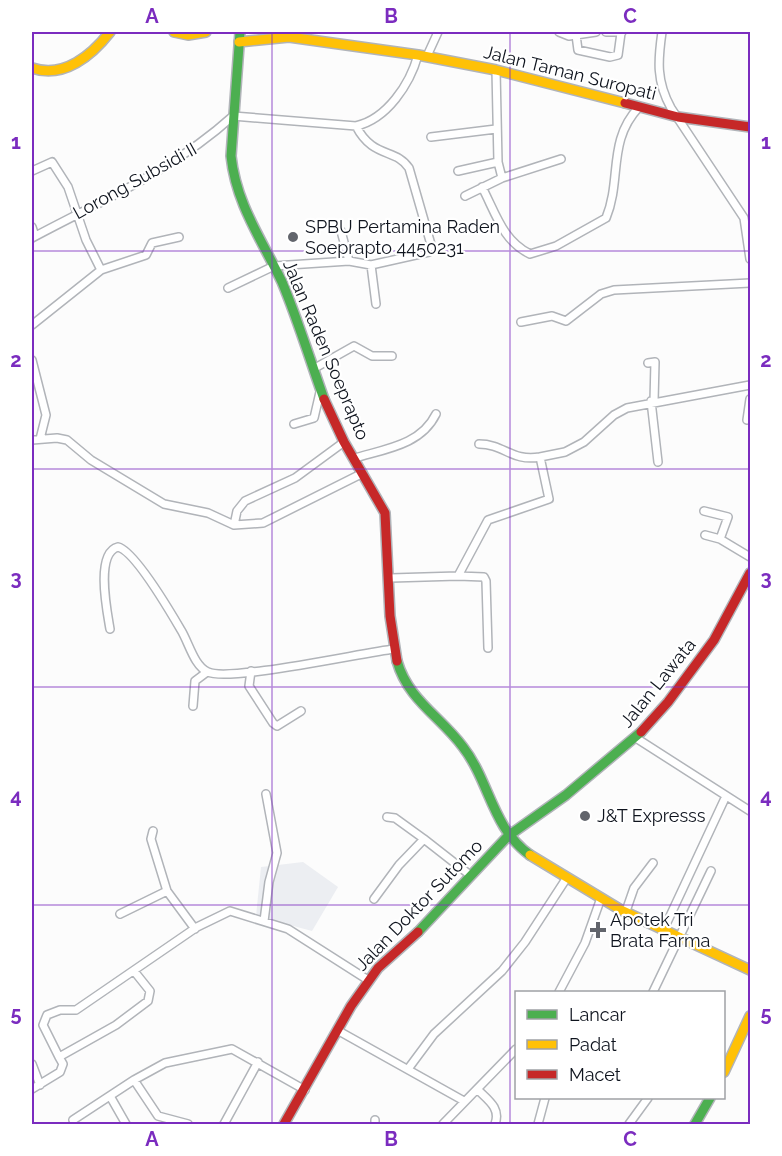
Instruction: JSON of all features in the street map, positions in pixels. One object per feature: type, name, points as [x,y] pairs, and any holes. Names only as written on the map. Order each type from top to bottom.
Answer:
[{"type":"main road","points":[[32,69],[41,72],[48,71],[85,58],[96,50],[110,32]]},
{"type":"main road","points":[[174,32],[206,32]]},
{"type":"main road","name":"Jalan Taman Suropati","points":[[240,37],[289,37],[422,55],[496,70],[678,117],[750,127]]},
{"type":"main road","name":"Jalan Raden Soeprapto","points":[[240,37],[233,116],[232,176],[237,195],[274,266],[298,321],[344,442],[385,513],[394,649],[405,685],[465,749],[487,787],[508,836]]},
{"type":"main road","name":"Jalan Lawata","points":[[508,836],[574,788],[636,738],[668,702],[714,639],[750,573]]},
{"type":"main road","points":[[508,836],[566,879],[600,898],[663,931],[750,970]]},
{"type":"main road","name":"Jalan Doktor Sutomo","points":[[284,1125],[368,980],[429,922],[508,836]]},
{"type":"main road","points":[[725,1068],[750,1016]]},
{"type":"main road","points":[[695,1125],[709,1099]]},
{"type":"street","points":[[233,116],[356,126],[374,119],[399,94],[438,32]]},
{"type":"street","points":[[559,32],[563,35],[596,32]]},
{"type":"street","points":[[576,35],[578,50],[610,57],[618,55],[622,32],[606,32]]},
{"type":"street","points":[[663,32],[658,77],[666,99],[744,219],[750,260]]},
{"type":"street","points":[[496,70],[496,129],[498,162],[502,177]]},
{"type":"street","points":[[482,187],[507,238],[519,249],[530,254],[556,246],[606,218],[621,132],[628,119],[639,107]]},
{"type":"street","name":"Lorong Subsidi II","points":[[33,237],[181,159],[233,116]]},
{"type":"street","points":[[228,288],[274,266],[349,261],[371,265],[429,252],[432,248],[415,179],[410,168],[405,162],[369,145],[356,126]]},
{"type":"street","points":[[431,137],[496,129]]},
{"type":"street","points":[[465,196],[502,177],[561,159]]},
{"type":"street","points":[[32,171],[52,162],[68,187],[86,240],[100,270]]},
{"type":"street","points":[[458,171],[498,162]]},
{"type":"street","points":[[32,227],[33,237]]},
{"type":"street","points":[[341,231],[349,261]]},
{"type":"street","points":[[32,325],[100,270],[146,255],[152,243],[179,237]]},
{"type":"street","points":[[371,265],[376,304]]},
{"type":"street","points":[[521,322],[552,316],[566,321],[601,294],[615,290],[750,283]]},
{"type":"street","points":[[315,368],[354,346],[378,357],[392,356]]},
{"type":"street","points":[[32,360],[46,415],[40,439]]},
{"type":"street","points":[[648,363],[655,362],[653,401],[658,462]]},
{"type":"street","points":[[479,444],[497,445],[509,455],[522,459],[540,458],[574,448],[618,412],[653,401],[702,396],[724,388],[750,385]]},
{"type":"street","points":[[294,424],[314,417],[322,387]]},
{"type":"street","points":[[747,420],[750,399]]},
{"type":"street","points":[[355,458],[421,436],[430,427],[436,414]]},
{"type":"street","points":[[32,440],[68,440],[91,460],[164,504],[208,513],[234,525],[263,523],[363,473]]},
{"type":"street","points":[[234,525],[237,511],[245,501],[295,478],[344,442]]},
{"type":"street","points":[[459,576],[488,520],[549,499],[540,458]]},
{"type":"street","points":[[704,511],[728,517],[720,539]]},
{"type":"street","points":[[705,535],[720,539],[750,557]]},
{"type":"street","points":[[110,629],[105,601],[106,558],[111,549],[118,547],[128,552],[144,573],[182,631],[197,662],[207,672],[224,674],[251,671],[394,649]]},
{"type":"street","points":[[391,578],[459,576],[484,578],[486,581],[488,648]]},
{"type":"street","points":[[251,671],[249,686],[273,723],[278,726],[301,711]]},
{"type":"street","points":[[194,706],[195,681],[207,672]]},
{"type":"street","points":[[636,738],[750,812]]},
{"type":"street","points":[[264,921],[267,889],[277,853],[266,794]]},
{"type":"street","points":[[663,931],[726,796]]},
{"type":"street","points":[[387,817],[395,818],[424,838],[470,875]]},
{"type":"street","points":[[153,831],[151,839],[167,891],[195,928]]},
{"type":"street","points":[[374,899],[399,865],[424,838]]},
{"type":"street","points":[[626,911],[634,888],[653,863]]},
{"type":"street","points":[[654,991],[711,871]]},
{"type":"street","points":[[408,1069],[434,1035],[502,971],[525,942],[566,879]]},
{"type":"street","points":[[120,914],[167,891]]},
{"type":"street","points":[[560,991],[585,944],[600,898]]},
{"type":"street","points":[[32,1089],[63,1068],[43,1025],[46,1014],[60,1010],[76,1010],[195,928],[230,911],[264,921],[301,936],[368,980]]},
{"type":"street","points":[[58,1054],[116,1025],[148,1001],[150,991],[134,971]]},
{"type":"street","points":[[337,1030],[464,1101]]},
{"type":"street","points":[[73,1120],[134,1080],[165,1063],[232,1049],[305,1089]]},
{"type":"street","points":[[443,1125],[464,1101],[515,1053]]},
{"type":"street","points":[[224,1125],[258,1062]]},
{"type":"street","points":[[32,1064],[40,1085]]},
{"type":"street","points":[[134,1080],[158,1116],[188,1125]]},
{"type":"street","points":[[477,1089],[497,1110],[495,1125]]},
{"type":"street","points":[[110,1096],[126,1125]]},
{"type":"street","points":[[538,1125],[545,1099]]},
{"type":"street","points":[[629,1125],[647,1099]]},
{"type":"shaded area","points":[[303,862],[338,887],[312,931],[256,916],[261,867]]},
{"type":"traffic: fast","points":[[240,32],[231,156],[234,173],[244,206],[288,296],[324,399]]},
{"type":"traffic: fast","points":[[397,661],[409,687],[463,747],[480,775],[507,832],[530,855]]},
{"type":"traffic: fast","points":[[418,932],[508,836],[566,795],[641,732]]},
{"type":"traffic: fast","points":[[695,1124],[709,1099]]},
{"type":"traffic: slow","points":[[32,68],[44,71],[66,68],[95,49],[110,32]]},
{"type":"traffic: slow","points":[[174,32],[188,35],[206,32]]},
{"type":"traffic: slow","points":[[239,42],[289,37],[418,55],[496,70],[625,103]]},
{"type":"traffic: slow","points":[[530,855],[621,910],[750,970]]},
{"type":"traffic: slow","points":[[725,1070],[750,1016]]},
{"type":"traffic: jam","points":[[625,103],[678,117],[750,127]]},
{"type":"traffic: jam","points":[[324,399],[344,442],[385,513],[390,616],[397,661]]},
{"type":"traffic: jam","points":[[641,732],[668,702],[714,640],[750,573]]},
{"type":"traffic: jam","points":[[284,1124],[351,1006],[378,968],[418,932]]},
{"type":"place","name":"SPBU Pertamina Raden Soeprapto 4450231","points":[[293,237]]},
{"type":"place","name":"J&T Expresss","points":[[585,816]]},
{"type":"place","name":"Apotek Tri Brata Farma","points":[[598,930]]}]
